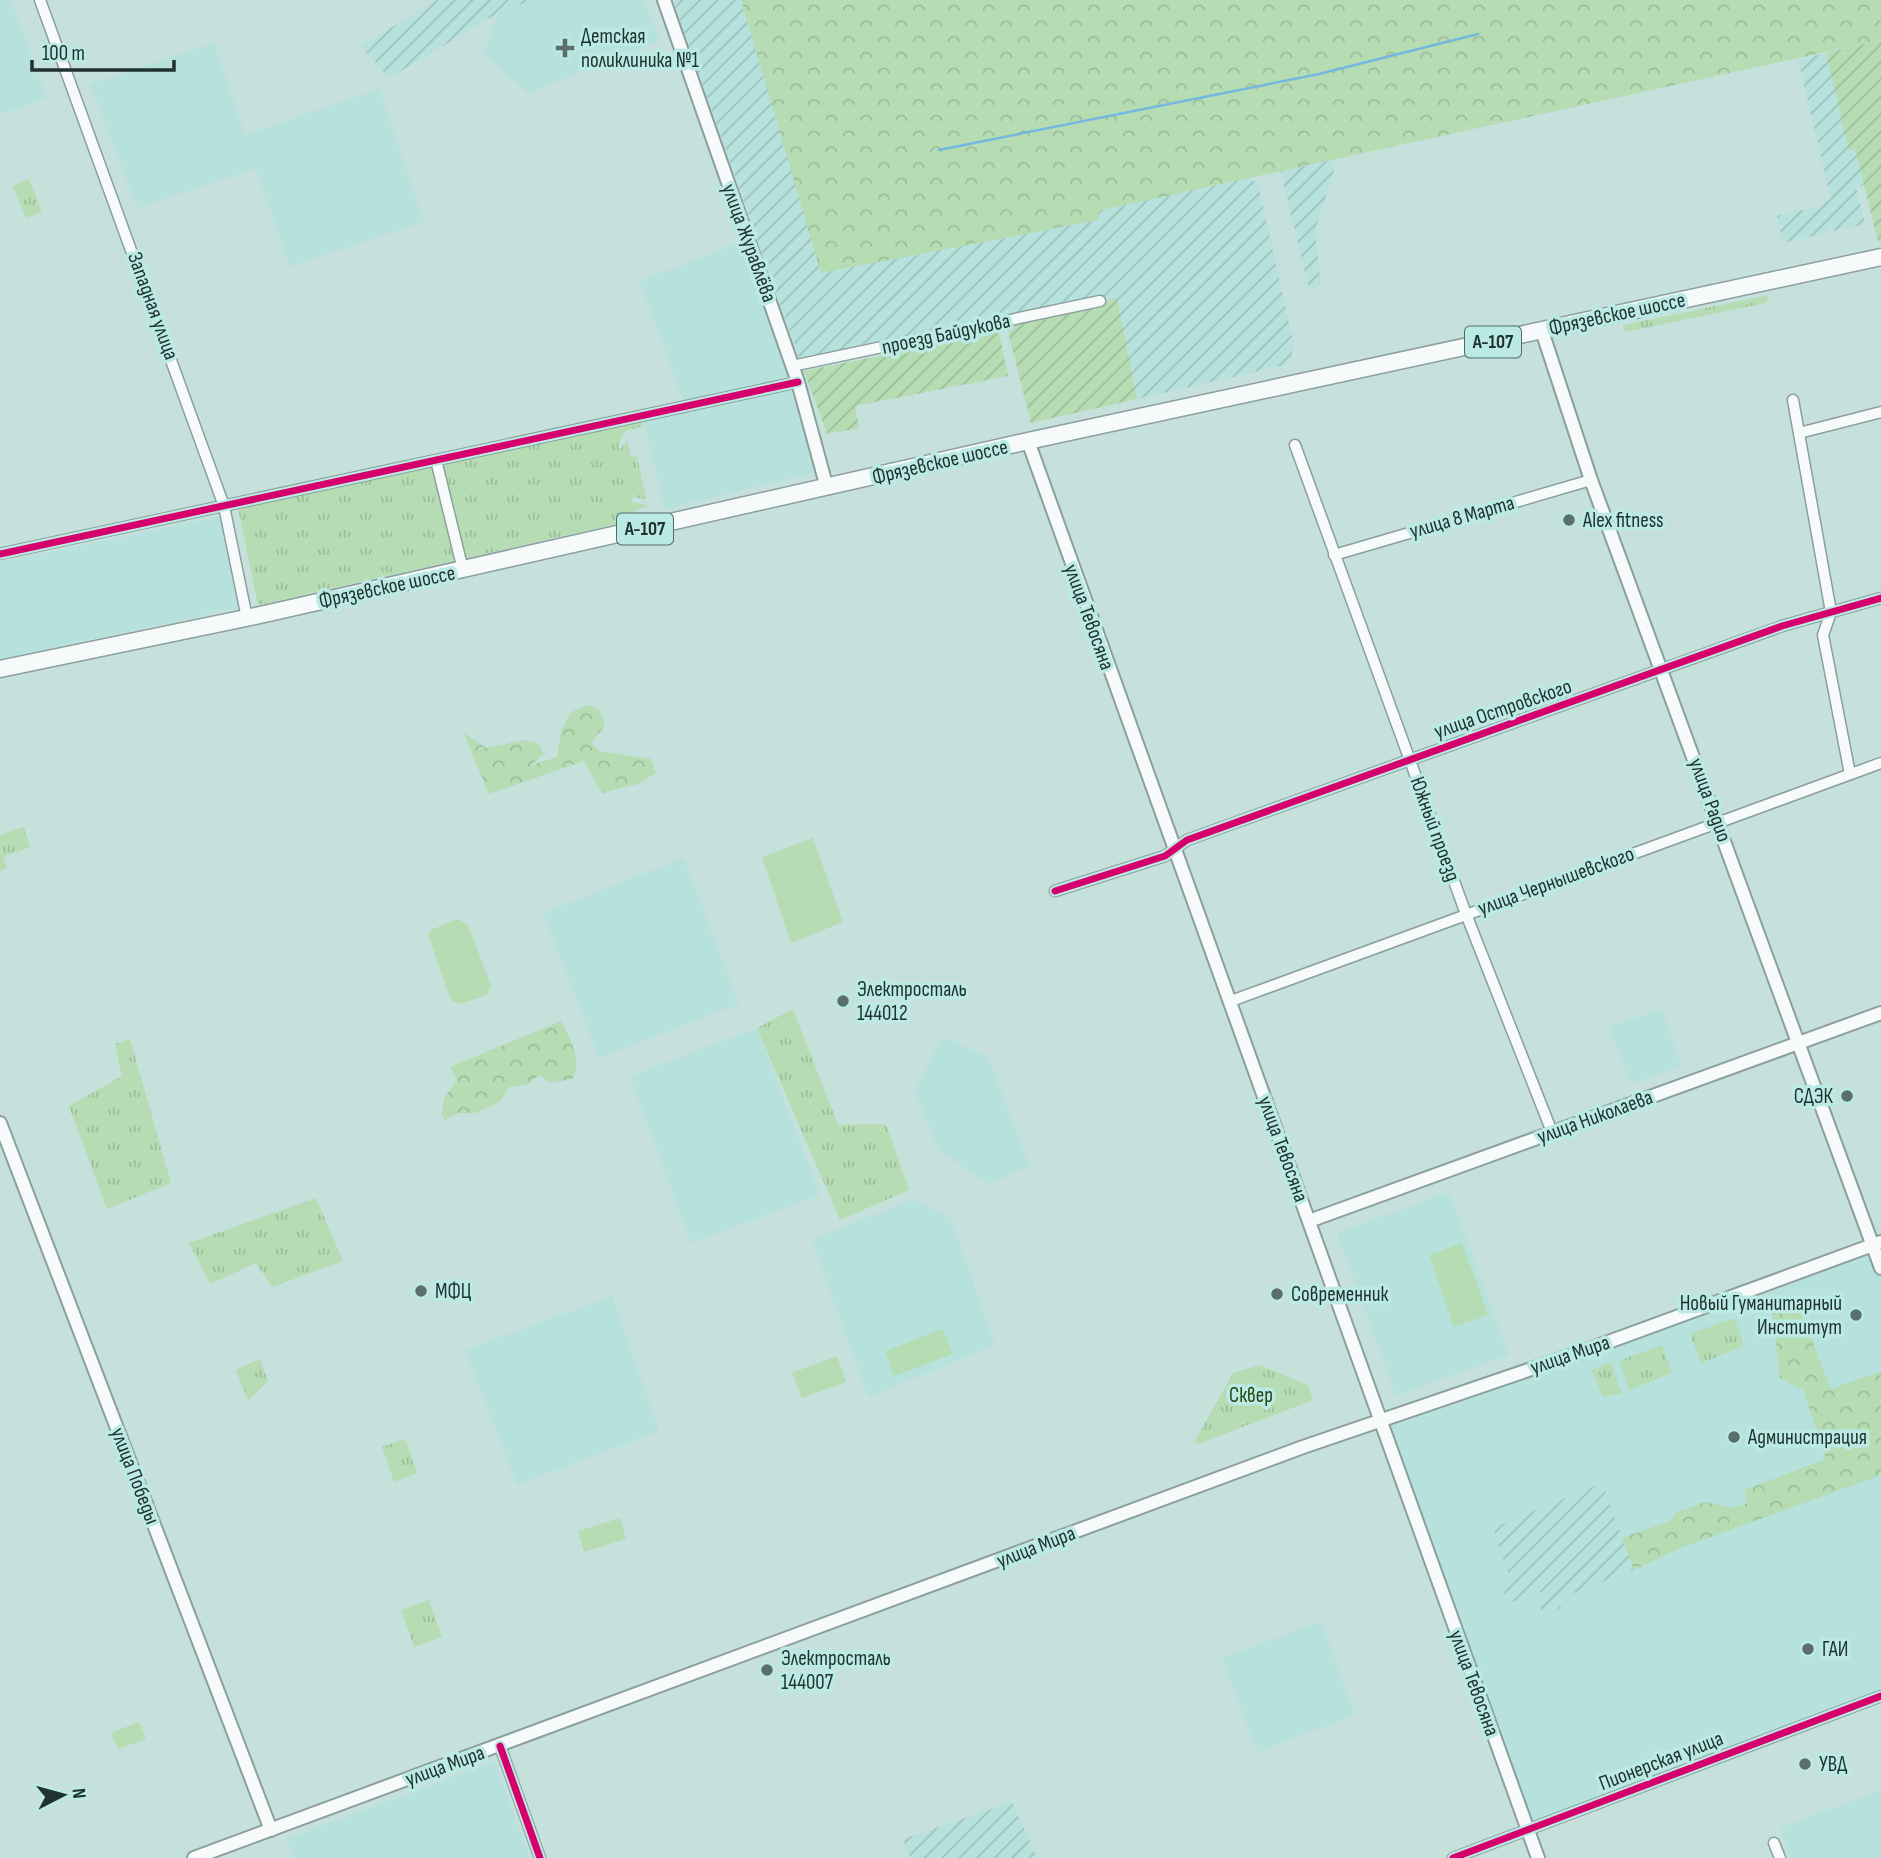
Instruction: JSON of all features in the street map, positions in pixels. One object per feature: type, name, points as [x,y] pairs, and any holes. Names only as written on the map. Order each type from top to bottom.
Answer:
[{"type":"highway","name":"Фрязевское шоссе","points":[[0,669],[247,618],[1028,441],[1881,257]]},
{"type":"main road","name":"улица Журавлёва","points":[[664,0],[798,382],[827,488]]},
{"type":"main road","name":"улица Радио","points":[[1542,331],[1591,480],[1664,671],[1797,1044],[1877,1244],[1881,1268]]},
{"type":"main road","name":"улица Тевосяна","points":[[1028,441],[1538,1858]]},
{"type":"main road","name":"улица Николаева","points":[[1309,1221],[1881,1013]]},
{"type":"main road","name":"улица Победы","points":[[0,1123],[271,1830]]},
{"type":"main road","name":"улица Мира","points":[[194,1858],[1379,1421],[1877,1244]]},
{"type":"street","name":"Западная улица","points":[[40,0],[224,506],[247,618]]},
{"type":"street","name":"проезд Байдукова","points":[[792,366],[1100,301]]},
{"type":"street","points":[[0,554],[798,382]]},
{"type":"street","points":[[1793,400],[1831,612],[1823,635],[1850,774]]},
{"type":"street","points":[[1799,433],[1881,412]]},
{"type":"street","name":"Южный проезд","points":[[1295,445],[1466,914],[1552,1132]]},
{"type":"street","points":[[436,460],[463,570]]},
{"type":"street","name":"улица 8 Марта","points":[[1334,555],[1591,480]]},
{"type":"street","name":"улица Островского","points":[[1174,851],[1187,840],[1664,671],[1782,626],[1881,598]]},
{"type":"street","name":"улица Чернышевского","points":[[1231,1001],[1881,763]]},
{"type":"street","points":[[1055,891],[1135,867],[1174,851]]},
{"type":"street","name":"Пионерская улица","points":[[1453,1858],[1881,1696]]},
{"type":"street","points":[[500,1746],[540,1858]]},
{"type":"street","points":[[1774,1843],[1780,1858]]},
{"type":"shaded area","points":[[0,0],[11,0],[47,98],[0,114]]},
{"type":"shaded area","points":[[437,0],[532,0],[498,13],[389,78],[361,46]]},
{"type":"shaded area","name":"Детская поликлиника №1","points":[[532,0],[644,0],[660,41],[528,93],[484,54],[498,13]]},
{"type":"shaded area","points":[[673,0],[741,0],[822,272],[1099,220],[1097,211],[1242,178],[1250,179],[1258,183],[1294,346],[1291,357],[1285,365],[1137,399],[1117,299],[800,360]]},
{"type":"shaded area","points":[[214,43],[245,135],[379,89],[424,222],[290,267],[256,169],[137,208],[90,84]]},
{"type":"shaded area","points":[[1826,53],[1849,150],[1855,149],[1864,185],[1856,187],[1865,224],[1834,231],[1829,227],[1830,232],[1783,243],[1777,216],[1824,205],[1823,201],[1831,199],[1798,60]]},
{"type":"shaded area","points":[[1331,160],[1334,171],[1315,231],[1321,285],[1309,289],[1280,169]]},
{"type":"shaded area","points":[[741,242],[786,370],[816,472],[665,509],[643,419],[686,409],[640,281]]},
{"type":"shaded area","points":[[219,517],[239,608],[0,659],[0,562]]},
{"type":"shaded area","points":[[684,858],[739,1004],[599,1058],[543,913]]},
{"type":"shaded area","points":[[1662,1009],[1682,1066],[1631,1084],[1609,1027]]},
{"type":"shaded area","points":[[757,1028],[820,1195],[691,1243],[630,1076]]},
{"type":"shaded area","points":[[942,1036],[988,1057],[1029,1166],[990,1184],[939,1151],[915,1092]]},
{"type":"shaded area","points":[[1449,1192],[1509,1355],[1396,1396],[1337,1233]]},
{"type":"shaded area","points":[[913,1199],[951,1218],[995,1345],[868,1397],[812,1240]]},
{"type":"shaded area","points":[[1881,1242],[1881,1696],[1527,1830],[1379,1421]]},
{"type":"shaded area","points":[[612,1296],[659,1431],[517,1485],[465,1350]]},
{"type":"shaded area","points":[[1602,1483],[1634,1570],[1558,1599],[1561,1608],[1543,1614],[1539,1604],[1544,1601],[1541,1592],[1507,1604],[1500,1583],[1510,1579],[1493,1528]]},
{"type":"shaded area","points":[[1321,1621],[1355,1715],[1257,1752],[1222,1658]]},
{"type":"shaded area","points":[[495,1761],[530,1858],[295,1858],[287,1839]]},
{"type":"shaded area","points":[[1881,1790],[1881,1858],[1791,1858],[1779,1828]]},
{"type":"shaded area","points":[[1012,1802],[1037,1858],[910,1858],[903,1839]]},
{"type":"green space","points":[[741,0],[1881,0],[1881,40],[1098,211],[1099,220],[821,273]]},
{"type":"green space","points":[[1881,40],[1881,240],[1878,241],[1855,149],[1849,151],[1826,53]]},
{"type":"green space","points":[[29,179],[42,212],[26,218],[13,186]]},
{"type":"green space","points":[[1769,295],[1766,303],[1625,332],[1623,325]]},
{"type":"green space","points":[[1117,298],[1137,399],[1031,423],[1005,320]]},
{"type":"green space","points":[[999,332],[1008,376],[855,406],[859,428],[827,434],[804,371]]},
{"type":"green space","points":[[642,422],[642,426],[624,432],[618,446],[620,450],[627,440],[631,457],[637,456],[646,499],[631,497],[632,502],[649,506],[634,511],[630,521],[258,605],[237,503]]},
{"type":"green space","points":[[589,705],[599,710],[605,726],[591,743],[599,751],[651,759],[656,773],[638,784],[602,793],[584,761],[489,794],[463,732],[486,748],[524,740],[538,743],[544,754],[531,765],[557,757],[561,732],[571,712]]},
{"type":"green space","points":[[23,827],[31,847],[3,857],[7,868],[0,871],[0,835]]},
{"type":"green space","points":[[813,838],[843,922],[791,943],[762,857]]},
{"type":"green space","points":[[458,919],[468,925],[491,986],[487,995],[460,1004],[451,1000],[428,935],[431,930]]},
{"type":"green space","points":[[793,1009],[838,1125],[886,1124],[909,1190],[840,1220],[757,1028]]},
{"type":"green space","points":[[561,1021],[576,1057],[572,1079],[551,1083],[539,1075],[528,1084],[508,1088],[501,1101],[495,1104],[475,1113],[458,1113],[445,1120],[441,1114],[445,1097],[457,1080],[450,1067]]},
{"type":"green space","points":[[130,1039],[171,1183],[107,1209],[69,1106],[122,1076],[115,1044]]},
{"type":"green space","points":[[316,1198],[343,1261],[272,1287],[256,1263],[210,1284],[189,1243]]},
{"type":"green space","points":[[1462,1243],[1488,1315],[1454,1327],[1429,1255]]},
{"type":"green space","points":[[1796,1300],[1831,1389],[1881,1371],[1881,1475],[1683,1547],[1634,1570],[1622,1538],[1672,1520],[1675,1513],[1706,1502],[1732,1508],[1747,1503],[1744,1490],[1826,1459],[1803,1390],[1780,1378],[1772,1312]]},
{"type":"green space","points":[[1734,1318],[1743,1341],[1742,1347],[1701,1363],[1690,1334]]},
{"type":"green space","points":[[943,1329],[953,1354],[894,1376],[885,1351]]},
{"type":"green space","points":[[1662,1345],[1672,1373],[1629,1390],[1619,1361]]},
{"type":"green space","points":[[837,1356],[846,1382],[802,1398],[792,1373]]},
{"type":"green space","points":[[260,1359],[268,1381],[248,1401],[236,1370]]},
{"type":"green space","points":[[1611,1362],[1621,1393],[1603,1397],[1591,1370]]},
{"type":"green space","name":"Сквер","points":[[1260,1365],[1308,1385],[1313,1400],[1198,1444],[1194,1442],[1233,1373]]},
{"type":"green space","points":[[405,1439],[417,1473],[394,1482],[382,1447]]},
{"type":"green space","points":[[620,1518],[626,1539],[584,1552],[578,1531]]},
{"type":"green space","points":[[429,1600],[442,1637],[414,1647],[401,1610]]},
{"type":"green space","points":[[139,1722],[146,1739],[118,1749],[111,1733]]},
{"type":"waterway","points":[[939,150],[1319,74],[1478,34]]},
{"type":"cycle path","points":[[0,554],[798,382]]},
{"type":"cycle path","points":[[1055,891],[1165,856],[1187,840],[1782,626],[1881,598]]},
{"type":"cycle path","points":[[1453,1858],[1881,1696]]},
{"type":"cycle path","points":[[500,1746],[540,1858]]},
{"type":"place","name":"Детская поликлиника №1","points":[[565,48]]},
{"type":"place","name":"Alex fitness","points":[[1569,520]]},
{"type":"place","name":"Электросталь 144012","points":[[843,1001]]},
{"type":"place","name":"СДЭК","points":[[1847,1096]]},
{"type":"place","name":"МФЦ","points":[[421,1291]]},
{"type":"place","name":"Современник","points":[[1277,1294]]},
{"type":"place","name":"Новый Гуманитарный Институт","points":[[1856,1315]]},
{"type":"place","name":"Администрация","points":[[1734,1437]]},
{"type":"place","name":"ГАИ","points":[[1808,1649]]},
{"type":"place","name":"Электросталь 144007","points":[[767,1670]]},
{"type":"place","name":"УВД","points":[[1805,1764]]}]
